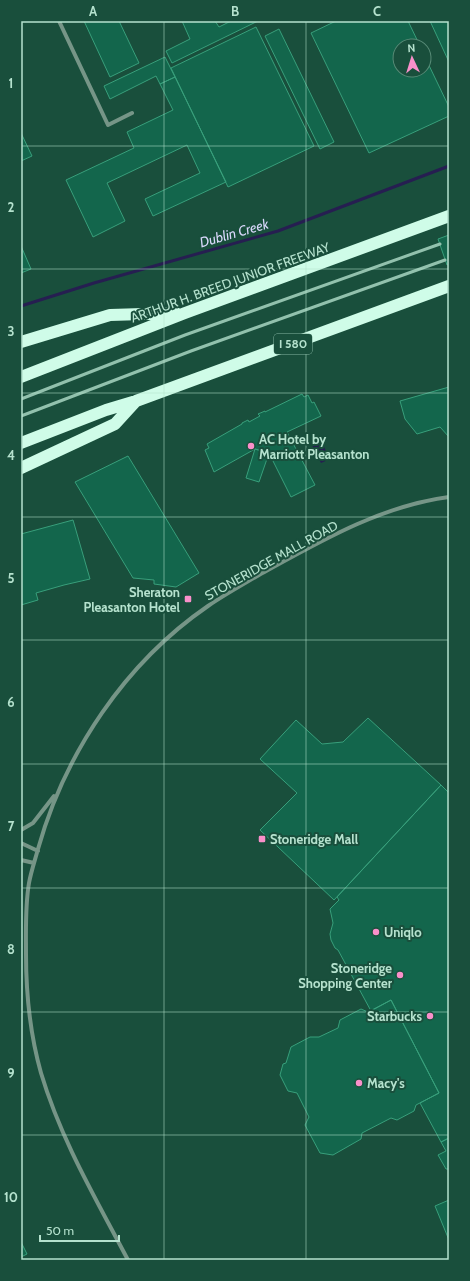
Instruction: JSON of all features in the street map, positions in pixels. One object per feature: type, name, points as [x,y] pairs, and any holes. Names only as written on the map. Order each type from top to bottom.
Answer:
[{"type":"highway","name":"ARTHUR H. BREED JUNIOR FREEWAY","points":[[21,377],[185,313],[449,216]]},
{"type":"highway","name":"I 580","points":[[21,443],[106,410],[136,401],[449,286]]},
{"type":"highway","points":[[21,342],[110,315],[185,313]]},
{"type":"highway","points":[[21,468],[115,424],[136,401]]},
{"type":"street","points":[[59,21],[108,125],[132,113]]},
{"type":"street","name":"STONERIDGE MALL ROAD","points":[[128,1260],[68,1145],[41,1073],[33,1039],[26,978],[29,884],[43,832],[58,790],[88,736],[120,688],[162,644],[207,606],[235,588],[365,520],[398,508],[436,498],[449,497]]},
{"type":"street","points":[[21,830],[34,823],[58,790]]},
{"type":"street","points":[[21,843],[38,851]]},
{"type":"street","points":[[21,860],[34,863]]},
{"type":"shaded area","points":[[321,441],[330,459],[321,463],[312,445]]},
{"type":"building","points":[[84,21],[119,21],[139,63],[110,77]]},
{"type":"building","points":[[182,21],[215,21],[219,27],[231,21],[258,21],[172,63],[166,51],[190,39]]},
{"type":"building","points":[[336,21],[408,21],[416,38],[392,38],[392,78],[432,78],[432,72],[449,107],[449,116],[369,153],[311,33]]},
{"type":"building","points":[[430,21],[449,21],[449,62]]},
{"type":"building","points":[[256,27],[314,146],[228,187],[171,68]]},
{"type":"building","points":[[279,29],[334,142],[320,149],[265,36]]},
{"type":"building","points":[[165,57],[175,77],[160,84],[156,76],[110,99],[104,86]]},
{"type":"building","points":[[175,77],[226,182],[153,216],[145,199],[200,173],[187,145],[107,183],[125,221],[93,237],[66,180],[134,148],[127,132],[173,110],[160,84]]},
{"type":"building","points":[[21,133],[32,156],[21,161]]},
{"type":"building","points":[[449,235],[449,264],[447,265],[438,239]]},
{"type":"building","points":[[21,246],[31,269],[21,273]]},
{"type":"building","points":[[449,387],[449,437],[440,427],[417,434],[405,419],[400,401]]},
{"type":"building","name":"AC Hotel by Marriott Pleasanton","points":[[302,394],[304,397],[308,395],[312,403],[314,402],[321,416],[287,432],[315,485],[291,497],[269,453],[255,449],[214,472],[205,450],[209,448],[207,444],[242,423],[248,420],[249,422],[260,416],[258,414]]},
{"type":"building","points":[[255,449],[269,453],[259,482],[246,478]]},
{"type":"building","points":[[128,456],[199,573],[176,587],[154,584],[154,580],[133,578],[75,482]]},
{"type":"building","points":[[73,520],[90,579],[36,593],[38,600],[21,605],[21,534]]},
{"type":"building","points":[[368,718],[441,785],[334,900],[260,830],[297,793],[260,759],[296,720],[322,744],[343,742]]},
{"type":"building","name":"Stoneridge Shopping Center","points":[[441,785],[449,793],[449,1138],[441,1142],[420,1103],[439,1093],[391,1000],[371,1011],[331,940],[330,934],[333,923],[330,909],[339,900],[337,897]]},
{"type":"building","name":"Macy's","points":[[391,1000],[439,1093],[416,1105],[414,1111],[397,1120],[391,1118],[362,1133],[361,1139],[333,1155],[320,1153],[305,1125],[309,1117],[297,1093],[288,1091],[280,1075],[283,1064],[286,1063],[291,1047],[310,1037],[319,1037],[338,1028],[340,1020],[361,1009],[368,1012]]},
{"type":"building","points":[[449,1138],[449,1169],[446,1169],[438,1155],[446,1151],[441,1142]]},
{"type":"building","points":[[449,1200],[449,1240],[435,1206]]},
{"type":"building","points":[[21,1242],[27,1254],[21,1257]]},
{"type":"waterway","name":"Dublin Creek","points":[[21,306],[94,283],[278,231],[449,166]]},
{"type":"railway","points":[[21,399],[185,335],[440,244]]},
{"type":"railway","points":[[21,416],[191,351],[445,260]]},
{"type":"place","name":"AC Hotel by Marriott Pleasanton","points":[[251,446]]},
{"type":"place","name":"Sheraton Pleasanton Hotel","points":[[188,599]]},
{"type":"place","name":"Stoneridge Mall","points":[[262,839]]},
{"type":"place","name":"Uniqlo","points":[[376,932]]},
{"type":"place","name":"Stoneridge Shopping Center","points":[[400,975]]},
{"type":"place","name":"Starbucks","points":[[430,1016]]},
{"type":"place","name":"Macy's","points":[[359,1083]]}]
